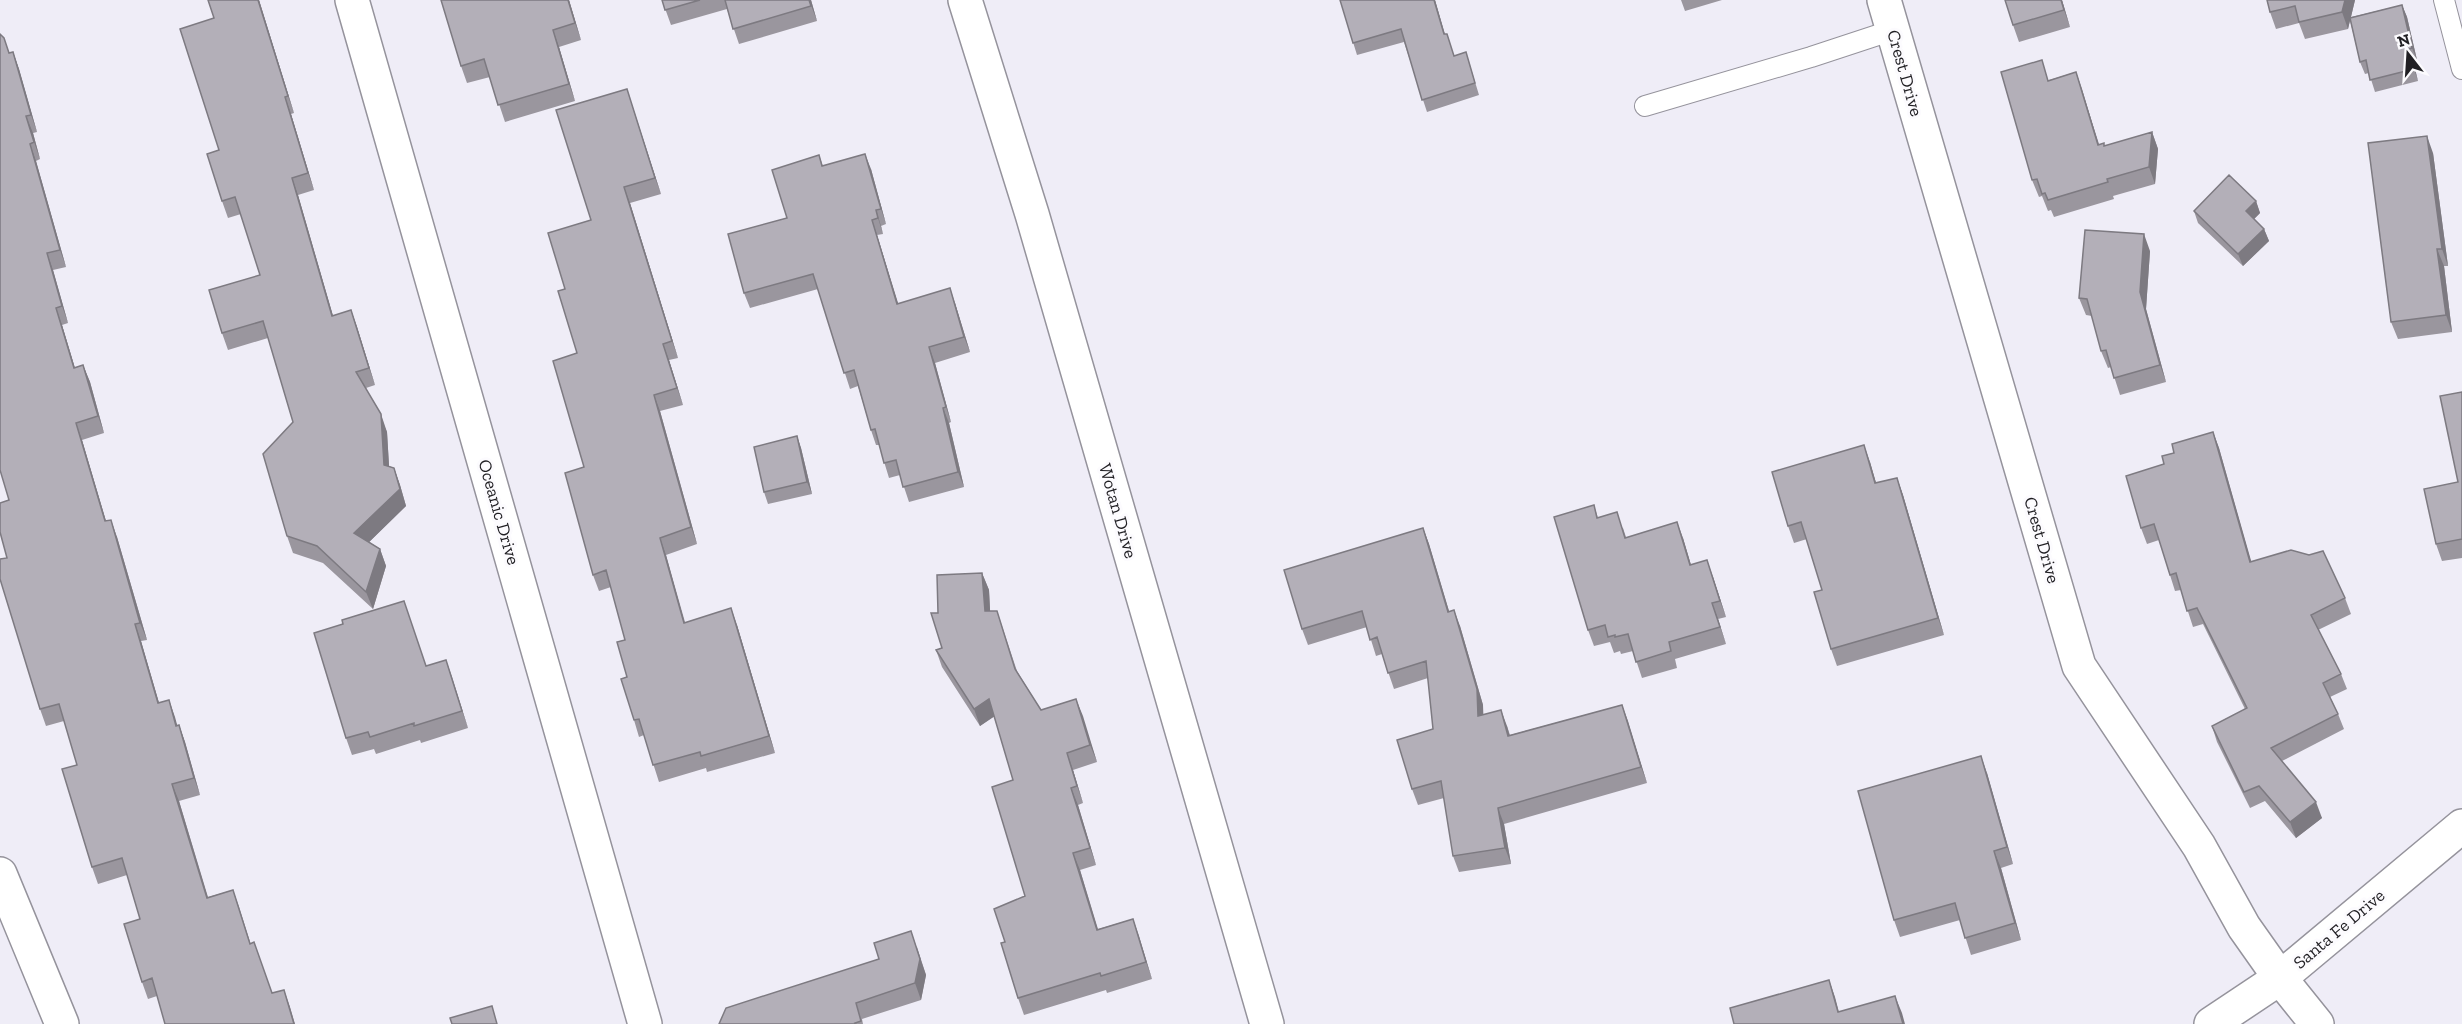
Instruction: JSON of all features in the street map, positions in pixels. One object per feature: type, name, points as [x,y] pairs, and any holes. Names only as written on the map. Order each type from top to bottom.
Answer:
[{"type":"street","name":"Oceanic Drive","points":[[352,0],[645,1024]]},
{"type":"street","name":"Wotan Drive","points":[[965,0],[1032,214],[1267,1024]]},
{"type":"street","name":"Crest Drive","points":[[1888,15],[2079,666],[2199,846],[2244,927],[2280,978],[2317,1024]]},
{"type":"street","name":"Santa Fe Drive","points":[[2211,1024],[2280,978],[2462,826]]},
{"type":"street","points":[[0,874],[62,1024]]},
{"type":"lane","points":[[2444,0],[2462,69]]},
{"type":"lane","points":[[1645,106],[1888,15]]},
{"type":"building","points":[[208,0],[258,0],[288,96],[285,97],[308,173],[292,178],[332,316],[351,310],[369,368],[356,372],[381,414],[384,465],[394,468],[400,489],[354,533],[380,549],[366,592],[317,546],[287,536],[263,454],[293,422],[263,321],[222,333],[209,290],[260,275],[235,197],[222,201],[207,154],[219,150],[180,29],[214,18]]},
{"type":"building","points":[[441,0],[568,0],[575,23],[553,30],[569,84],[498,105],[484,59],[461,66]]},
{"type":"building","points":[[662,0],[700,0],[665,10]]},
{"type":"building","points":[[725,0],[809,0],[811,6],[733,29]]},
{"type":"building","points":[[1340,0],[1434,0],[1444,34],[1447,34],[1454,56],[1466,52],[1475,83],[1422,100],[1401,29],[1353,43]]},
{"type":"building","points":[[2005,0],[2061,0],[2064,10],[2013,25]]},
{"type":"building","points":[[2267,0],[2345,0],[2342,12],[2299,22],[2295,6],[2270,12]]},
{"type":"building","points":[[2402,5],[2412,48],[2409,49],[2414,69],[2370,80],[2366,60],[2360,62],[2350,18]]},
{"type":"building","points":[[0,34],[4,38],[9,53],[13,52],[31,115],[26,116],[34,142],[30,144],[60,250],[47,253],[62,306],[56,308],[74,368],[83,365],[98,416],[76,423],[105,521],[111,520],[140,623],[135,624],[158,703],[169,700],[176,726],[179,725],[194,778],[172,784],[207,898],[233,890],[250,944],[254,942],[272,993],[284,990],[294,1024],[165,1024],[152,978],[142,982],[124,924],[140,919],[122,858],[92,867],[62,769],[77,765],[59,704],[40,709],[0,579],[0,559],[7,558],[0,532],[0,503],[9,500],[0,470]]},
{"type":"building","points":[[2042,60],[2048,81],[2076,72],[2098,145],[2104,143],[2104,146],[2152,132],[2149,167],[2048,200],[2045,193],[2042,194],[2037,179],[2032,180],[2001,72]]},
{"type":"building","points":[[627,89],[655,178],[624,187],[672,341],[663,344],[677,388],[654,395],[691,527],[660,538],[684,623],[731,608],[769,736],[701,756],[700,752],[653,765],[639,719],[634,720],[621,679],[627,677],[617,642],[625,640],[606,570],[593,575],[565,473],[584,467],[553,361],[577,353],[558,291],[565,289],[548,233],[591,220],[556,110]]},
{"type":"building","points":[[2427,136],[2442,249],[2437,249],[2446,315],[2391,322],[2368,143]]},
{"type":"building","points":[[865,154],[881,209],[876,210],[878,218],[872,220],[897,304],[950,288],[964,337],[929,347],[946,407],[943,408],[958,472],[903,487],[896,460],[884,463],[875,429],[871,430],[854,370],[844,373],[813,274],[744,293],[728,234],[787,218],[772,170],[819,155],[822,166]]},
{"type":"building","points":[[2229,175],[2256,201],[2246,211],[2264,229],[2238,254],[2194,211]]},
{"type":"building","points":[[2085,230],[2144,234],[2140,292],[2160,365],[2114,378],[2106,350],[2101,351],[2087,299],[2079,298]]},
{"type":"building","points":[[2462,392],[2462,539],[2436,544],[2424,489],[2458,482],[2440,396]]},
{"type":"building","points":[[2213,432],[2250,562],[2291,550],[2309,555],[2323,551],[2345,598],[2311,615],[2341,674],[2323,683],[2338,714],[2271,748],[2316,802],[2290,822],[2259,786],[2244,792],[2212,726],[2247,708],[2197,608],[2187,611],[2176,573],[2170,575],[2154,524],[2141,528],[2126,476],[2164,464],[2162,456],[2174,453],[2172,444]]},
{"type":"building","points":[[797,436],[807,482],[764,492],[754,447]]},
{"type":"building","points":[[1864,445],[1875,483],[1897,478],[1938,618],[1831,649],[1814,592],[1822,590],[1801,522],[1788,526],[1772,472]]},
{"type":"building","points":[[1594,505],[1597,518],[1617,512],[1625,538],[1677,522],[1690,565],[1707,560],[1720,601],[1712,603],[1720,627],[1669,642],[1671,651],[1636,662],[1628,634],[1608,637],[1605,625],[1588,630],[1554,517]]},
{"type":"building","points":[[1423,528],[1448,612],[1454,610],[1477,689],[1478,716],[1501,710],[1508,736],[1622,705],[1641,767],[1498,808],[1505,848],[1453,856],[1441,781],[1412,789],[1397,740],[1433,729],[1426,661],[1388,673],[1377,637],[1370,640],[1362,611],[1302,629],[1284,570]]},
{"type":"building","points":[[982,573],[985,611],[997,611],[1015,669],[1041,710],[1076,699],[1090,745],[1067,753],[1077,786],[1071,788],[1090,848],[1073,853],[1097,930],[1133,919],[1146,962],[1101,976],[1100,973],[1018,998],[1001,943],[1005,942],[994,909],[1025,896],[992,787],[1013,780],[989,699],[974,709],[936,650],[942,648],[931,613],[938,613],[937,575]]},
{"type":"building","points":[[404,601],[426,666],[446,660],[462,711],[370,737],[368,732],[346,738],[314,633],[343,624],[342,620]]},
{"type":"building","points":[[1981,756],[2007,847],[1994,851],[2015,923],[1965,938],[1955,903],[1894,920],[1858,791]]},
{"type":"building","points":[[911,931],[920,959],[915,983],[856,1003],[861,1021],[856,1024],[719,1024],[726,1008],[879,959],[874,943]]},
{"type":"building","points":[[1829,980],[1838,1012],[1895,996],[1903,1024],[1734,1024],[1730,1008]]},
{"type":"building","points":[[492,1006],[497,1024],[452,1024],[450,1018]]}]
